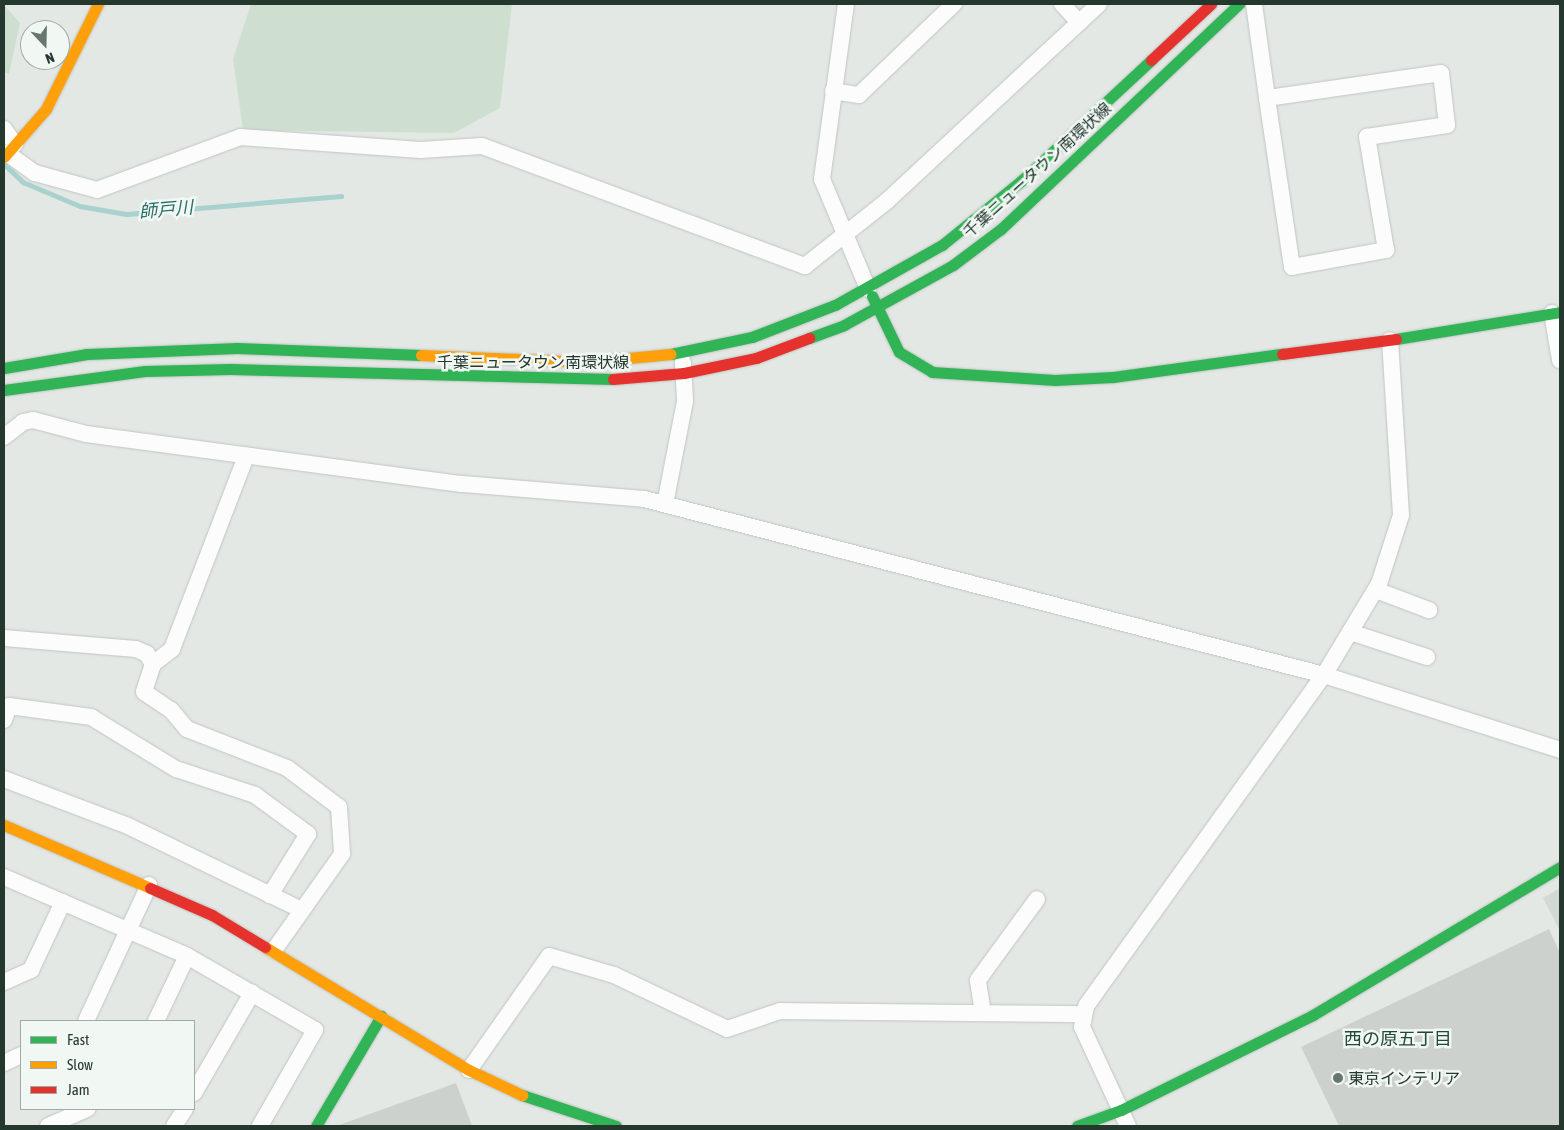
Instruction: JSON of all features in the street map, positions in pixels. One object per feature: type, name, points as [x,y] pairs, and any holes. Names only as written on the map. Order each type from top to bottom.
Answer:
[{"type":"main road","points":[[8,151],[46,109],[98,4]]},
{"type":"main road","name":"千葉ニュータウン南環状線","points":[[4,368],[87,354],[220,348],[586,362],[682,353],[752,337],[868,288],[985,213],[1210,4]]},
{"type":"main road","name":"千葉ニュータウン南環状線","points":[[4,390],[88,377],[192,370],[583,382],[684,373],[756,358],[878,309],[954,265],[1001,229],[1239,4]]},
{"type":"main road","points":[[868,288],[899,352],[932,372],[954,376],[1096,378],[1390,340],[1556,312]]},
{"type":"main road","points":[[4,825],[149,885],[274,950],[470,1070],[517,1093],[616,1126]]},
{"type":"main road","points":[[1077,1126],[1121,1110],[1313,1014],[1560,867]]},
{"type":"main road","points":[[316,1126],[381,1016]]},
{"type":"street","points":[[846,4],[822,178],[868,288]]},
{"type":"street","points":[[833,91],[859,95],[954,4]]},
{"type":"street","points":[[1062,4],[1079,22]]},
{"type":"street","points":[[4,129],[8,151],[35,174],[97,190],[240,137],[421,150],[482,146],[805,266],[887,200],[1098,4]]},
{"type":"street","points":[[1254,4],[1267,98],[1292,267],[1386,250],[1368,137],[1447,125],[1441,74],[1267,98]]},
{"type":"street","points":[[1556,312],[1560,360]]},
{"type":"street","points":[[1128,1126],[1082,1027],[1086,1006],[1324,675],[1376,590],[1401,515],[1390,340]]},
{"type":"street","points":[[665,504],[684,401],[682,353]]},
{"type":"street","points":[[4,437],[23,422],[33,420],[86,434],[246,456],[665,504],[1324,675],[1560,750]]},
{"type":"street","points":[[153,664],[172,649],[246,456]]},
{"type":"street","points":[[1376,590],[1429,610]]},
{"type":"street","points":[[1350,632],[1428,657]]},
{"type":"street","points":[[4,638],[136,649],[152,657],[153,664],[144,692],[171,710],[187,729],[286,768],[342,811],[339,830],[345,848],[274,950]]},
{"type":"street","points":[[4,720],[9,706],[91,717],[176,769],[255,795],[308,834],[270,895]]},
{"type":"street","points":[[4,779],[126,825],[302,910]]},
{"type":"street","points":[[4,877],[129,929],[186,956],[315,1030],[260,1126]]},
{"type":"street","points":[[86,1020],[149,885]]},
{"type":"street","points":[[983,1013],[978,980],[1037,899]]},
{"type":"street","points":[[4,982],[32,970],[63,902]]},
{"type":"street","points":[[156,1020],[186,956]]},
{"type":"street","points":[[470,1070],[549,956],[614,975],[728,1029],[780,1011],[1084,1014]]},
{"type":"street","points":[[195,1091],[252,993]]},
{"type":"street","points":[[4,1063],[20,1056]]},
{"type":"street","points":[[48,1126],[85,1110]]},
{"type":"street","points":[[174,1126],[184,1110]]},
{"type":"shaded area","points":[[1560,888],[1560,931],[1543,898]]},
{"type":"green space","points":[[251,4],[512,4],[500,108],[454,133],[243,130],[233,59]]},
{"type":"green space","points":[[4,5],[20,23],[9,74],[4,72]]},
{"type":"building","points":[[1549,929],[1560,953],[1560,1126],[1339,1126],[1301,1047]]},
{"type":"building","points":[[456,1083],[472,1126],[339,1126],[339,1125]]},
{"type":"waterway","name":"師戸川","points":[[5,165],[23,182],[80,206],[127,214],[341,196]]},
{"type":"traffic: fast","points":[[809,338],[844,325],[953,265],[1001,229],[1239,4]]},
{"type":"traffic: fast","points":[[671,354],[752,337],[835,305],[942,245],[1021,181],[1151,60]]},
{"type":"traffic: fast","points":[[872,296],[899,352],[932,372],[1055,380],[1113,377],[1282,354]]},
{"type":"traffic: fast","points":[[1396,339],[1560,312]]},
{"type":"traffic: fast","points":[[4,368],[87,354],[237,348],[421,355]]},
{"type":"traffic: fast","points":[[4,390],[145,371],[230,369],[613,379]]},
{"type":"traffic: fast","points":[[1077,1126],[1121,1110],[1313,1015],[1560,867]]},
{"type":"traffic: fast","points":[[316,1126],[381,1016]]},
{"type":"traffic: fast","points":[[522,1095],[616,1126]]},
{"type":"traffic: slow","points":[[4,157],[46,109],[98,4]]},
{"type":"traffic: slow","points":[[421,355],[586,362],[671,354]]},
{"type":"traffic: slow","points":[[4,825],[150,888]]},
{"type":"traffic: slow","points":[[265,947],[469,1070],[522,1095]]},
{"type":"traffic: jam","points":[[1151,60],[1211,4]]},
{"type":"traffic: jam","points":[[613,379],[684,373],[756,358],[809,338]]},
{"type":"traffic: jam","points":[[1282,354],[1396,339]]},
{"type":"traffic: jam","points":[[150,888],[212,915],[265,947]]},
{"type":"place","name":"東京インテリア","points":[[1338,1078]]},
{"type":"district","name":"西の原五丁目","points":[[1398,1039]]}]
